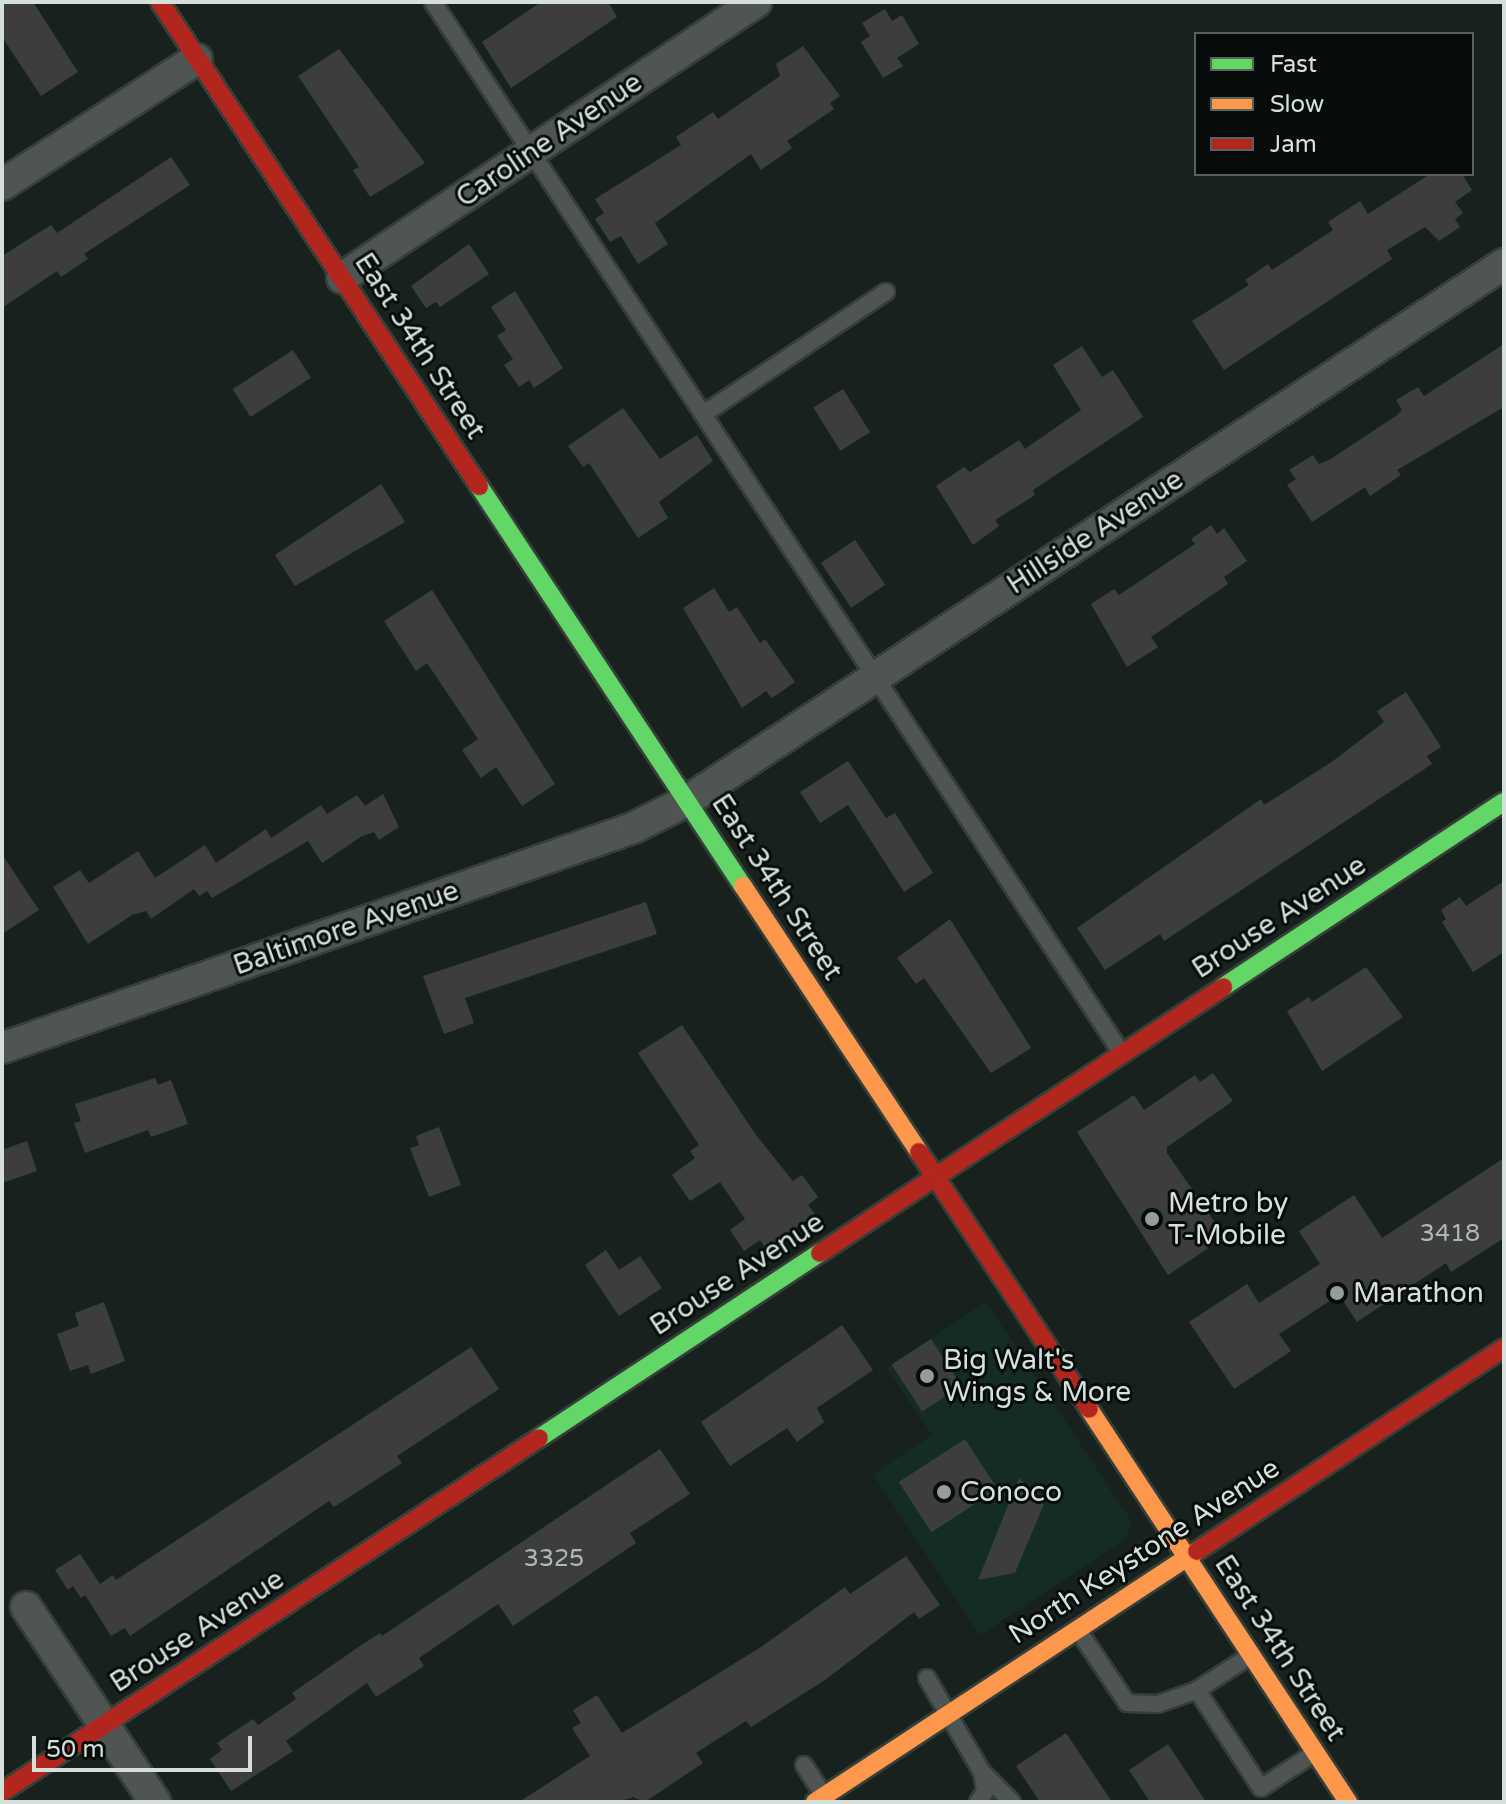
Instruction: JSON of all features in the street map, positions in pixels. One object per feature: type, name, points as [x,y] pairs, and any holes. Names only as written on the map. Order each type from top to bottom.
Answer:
[{"type":"main road","name":"East 34th Street","points":[[160,2],[1348,1802]]},
{"type":"main road","name":"Brouse Avenue","points":[[2,1792],[1504,802]]},
{"type":"main road","name":"North Keystone Avenue","points":[[823,1800],[948,1714],[1504,1348]]},
{"type":"street","name":"Caroline Avenue","points":[[342,278],[756,2]]},
{"type":"street","points":[[2,185],[197,59]]},
{"type":"street","name":"Hillside Avenue","points":[[687,801],[1504,264]]},
{"type":"street","name":"Baltimore Avenue","points":[[2,1048],[633,828],[687,801]]},
{"type":"street","points":[[26,1607],[155,1802]]},
{"type":"lane","points":[[433,2],[1122,1054]]},
{"type":"lane","points":[[705,413],[886,292]]},
{"type":"lane","points":[[1077,1629],[1127,1703],[1158,1704],[1197,1690],[1251,1655]]},
{"type":"lane","points":[[927,1678],[982,1772],[1012,1802]]},
{"type":"lane","points":[[1197,1690],[1261,1788],[1315,1753]]},
{"type":"lane","points":[[804,1765],[823,1800]]},
{"type":"lane","points":[[978,1802],[985,1792],[982,1772]]},
{"type":"shaded area","points":[[986,1302],[1132,1522],[1126,1539],[980,1635],[873,1474],[932,1435],[887,1368]]},
{"type":"building","points":[[2,2],[33,2],[78,72],[41,96],[2,37]]},
{"type":"building","points":[[541,2],[608,2],[617,17],[511,88],[482,42]]},
{"type":"building","points":[[885,9],[892,21],[902,15],[919,44],[897,58],[903,66],[883,78],[861,42],[870,36],[862,23]]},
{"type":"building","points":[[803,46],[840,96],[830,103],[834,109],[787,141],[792,148],[761,170],[751,154],[655,223],[668,244],[638,264],[621,236],[610,242],[595,219],[604,213],[595,199],[681,145],[676,137],[713,112],[718,119],[780,76],[776,64]]},
{"type":"building","points":[[339,49],[425,163],[370,197],[353,170],[359,167],[298,76]]},
{"type":"building","points":[[171,157],[190,185],[84,254],[88,259],[61,277],[57,271],[2,308],[2,256],[51,225],[57,233]]},
{"type":"building","points":[[1427,176],[1463,176],[1472,190],[1455,202],[1463,213],[1455,219],[1460,227],[1439,241],[1425,227],[1387,250],[1392,259],[1224,370],[1192,321],[1249,285],[1245,280],[1268,264],[1272,270],[1333,230],[1328,222],[1360,201],[1368,214]]},
{"type":"building","points":[[469,244],[489,274],[440,307],[436,302],[426,308],[411,286]]},
{"type":"building","points":[[515,291],[563,368],[534,388],[529,380],[519,387],[504,365],[513,359],[497,336],[506,330],[491,307]]},
{"type":"building","points":[[1504,344],[1504,407],[1397,470],[1401,475],[1370,496],[1365,487],[1312,522],[1287,485],[1296,479],[1289,470],[1313,455],[1319,464],[1329,460],[1396,416],[1402,410],[1396,400],[1418,387],[1424,396]]},
{"type":"building","points":[[1082,346],[1102,377],[1113,370],[1143,417],[1033,490],[1035,495],[995,520],[999,526],[973,545],[936,486],[964,467],[970,472],[1019,440],[1025,449],[1081,410],[1053,365]]},
{"type":"building","points":[[293,350],[311,378],[251,417],[233,389]]},
{"type":"building","points":[[843,389],[870,432],[840,451],[813,408]]},
{"type":"building","points":[[623,408],[660,459],[697,435],[713,461],[659,502],[668,518],[638,538],[589,463],[583,467],[568,446]]},
{"type":"building","points":[[381,484],[405,522],[295,586],[275,555]]},
{"type":"building","points":[[1211,525],[1217,534],[1224,528],[1247,561],[1224,577],[1228,584],[1151,637],[1158,647],[1127,667],[1091,604],[1114,589],[1119,595],[1195,544],[1191,539]]},
{"type":"building","points":[[855,540],[885,585],[851,608],[821,563]]},
{"type":"building","points":[[714,588],[729,612],[737,607],[760,643],[765,639],[795,682],[772,698],[766,691],[742,708],[683,608]]},
{"type":"building","points":[[432,590],[555,784],[522,806],[496,767],[481,778],[462,750],[478,739],[427,663],[416,671],[384,621]]},
{"type":"building","points":[[1406,692],[1441,747],[1427,756],[1432,764],[1164,941],[1160,934],[1105,970],[1077,928],[1261,799],[1264,805],[1333,761],[1384,722],[1377,711]]},
{"type":"building","points":[[848,761],[886,818],[895,813],[933,873],[904,892],[848,805],[820,823],[800,792]]},
{"type":"building","points":[[383,794],[399,827],[379,840],[374,832],[362,836],[322,863],[308,841],[212,898],[207,891],[199,896],[194,889],[151,919],[146,911],[132,915],[88,944],[53,887],[80,870],[89,883],[138,851],[155,878],[205,845],[216,863],[266,829],[271,838],[321,805],[327,814],[357,795],[365,806]]},
{"type":"building","points":[[2,854],[39,910],[2,934]]},
{"type":"building","points":[[1504,881],[1504,952],[1473,972],[1442,922],[1446,919],[1441,910],[1460,897],[1466,906]]},
{"type":"building","points":[[646,902],[657,934],[465,998],[474,1023],[444,1034],[423,976]]},
{"type":"building","points":[[950,919],[1031,1048],[991,1073],[924,978],[916,984],[897,958]]},
{"type":"building","points":[[1366,967],[1403,1017],[1322,1071],[1287,1011],[1309,997],[1312,1002]]},
{"type":"building","points":[[682,1025],[756,1135],[793,1181],[802,1175],[818,1197],[808,1205],[815,1214],[766,1249],[760,1240],[744,1251],[730,1230],[745,1219],[720,1182],[690,1201],[672,1175],[695,1158],[690,1151],[699,1145],[638,1053]]},
{"type":"building","points":[[1213,1073],[1233,1101],[1167,1147],[1167,1153],[1225,1237],[1168,1275],[1077,1132],[1134,1095],[1144,1110],[1195,1075],[1200,1082]]},
{"type":"building","points":[[155,1078],[158,1085],[171,1080],[188,1124],[151,1137],[148,1130],[85,1153],[74,1123],[81,1121],[75,1104]]},
{"type":"building","points":[[439,1127],[461,1185],[429,1197],[410,1148],[419,1145],[416,1136]]},
{"type":"building","points":[[27,1141],[37,1171],[2,1183],[2,1150]]},
{"type":"building","name":"Marathon","points":[[1504,1158],[1504,1238],[1451,1272],[1446,1263],[1357,1322],[1339,1295],[1279,1334],[1291,1351],[1234,1389],[1189,1322],[1247,1284],[1259,1303],[1320,1264],[1299,1231],[1354,1195],[1382,1238]]},
{"type":"building","points":[[606,1250],[619,1270],[640,1256],[662,1288],[619,1316],[585,1265]]},
{"type":"building","points":[[104,1302],[125,1361],[91,1374],[88,1365],[70,1371],[57,1334],[79,1326],[75,1313]]},
{"type":"building","points":[[842,1325],[873,1370],[817,1408],[824,1422],[797,1442],[787,1428],[730,1466],[701,1422]]},
{"type":"building","name":"Big Walt's Wings & More","points":[[931,1339],[961,1386],[922,1412],[892,1365]]},
{"type":"building","points":[[471,1347],[499,1389],[397,1456],[402,1463],[334,1507],[329,1501],[130,1636],[125,1628],[111,1636],[85,1595],[81,1598],[73,1586],[68,1590],[55,1570],[80,1554],[100,1584],[113,1575],[116,1580]]},
{"type":"building","name":"Conoco","points":[[965,1439],[998,1489],[931,1532],[899,1482]]},
{"type":"building","points":[[660,1449],[690,1494],[630,1533],[636,1543],[513,1626],[498,1604],[419,1658],[424,1666],[376,1697],[367,1683],[286,1741],[293,1751],[231,1791],[210,1759],[222,1750],[217,1743],[253,1719],[258,1725],[296,1699],[292,1693],[360,1646],[380,1633],[382,1636]]},
{"type":"building","points":[[1019,1478],[1044,1504],[1015,1573],[978,1580]]},
{"type":"building","points":[[906,1556],[940,1605],[919,1619],[914,1612],[825,1680],[751,1727],[746,1721],[696,1753],[703,1763],[645,1802],[633,1797],[618,1802],[519,1802],[590,1756],[572,1728],[581,1723],[573,1710],[597,1695],[622,1733],[761,1647],[845,1587],[850,1594]]},
{"type":"building","points":[[1066,1733],[1112,1802],[1040,1802],[1016,1766]]},
{"type":"building","points":[[1168,1744],[1206,1802],[1150,1802],[1129,1770]]},
{"type":"traffic: fast","points":[[479,486],[743,886]]},
{"type":"traffic: fast","points":[[1223,987],[1504,802]]},
{"type":"traffic: fast","points":[[539,1438],[820,1253]]},
{"type":"traffic: slow","points":[[743,886],[919,1152]]},
{"type":"traffic: slow","points":[[1089,1409],[1348,1802]]},
{"type":"traffic: slow","points":[[815,1802],[1197,1551]]},
{"type":"traffic: jam","points":[[160,2],[479,486]]},
{"type":"traffic: jam","points":[[820,1253],[1223,987]]},
{"type":"traffic: jam","points":[[919,1152],[1089,1409]]},
{"type":"traffic: jam","points":[[1197,1551],[1504,1348]]},
{"type":"traffic: jam","points":[[2,1792],[539,1438]]},
{"type":"place","name":"Metro by T-Mobile","points":[[1152,1219]]},
{"type":"place","name":"Marathon","points":[[1337,1293]]},
{"type":"place","name":"Big Walt's Wings & More","points":[[927,1376]]},
{"type":"place","name":"Conoco","points":[[944,1492]]}]
